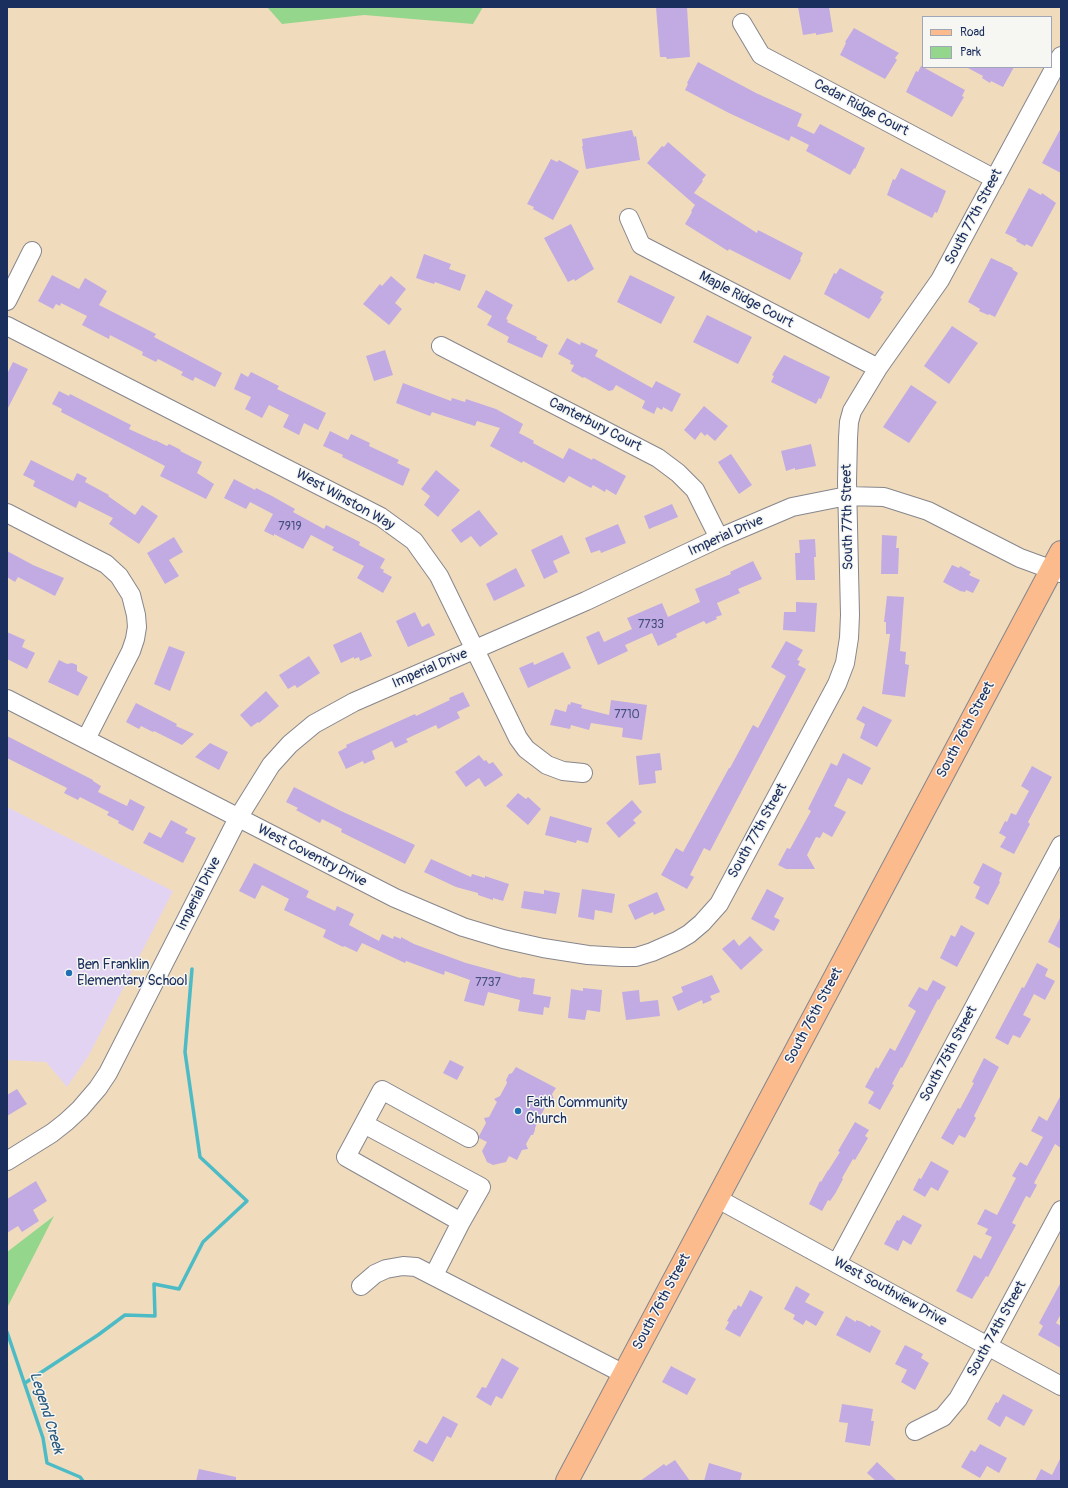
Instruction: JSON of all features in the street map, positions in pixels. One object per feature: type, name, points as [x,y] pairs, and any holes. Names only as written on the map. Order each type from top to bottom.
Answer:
[{"type":"main road","name":"South 76th Street","points":[[567,1481],[1058,565]]},
{"type":"street","name":"Cedar Ridge Court","points":[[742,23],[761,55],[994,179]]},
{"type":"street","name":"South 77th Street","points":[[636,957],[664,948],[689,934],[702,923],[718,904],[837,684],[845,663],[849,638],[850,615],[847,496],[849,422],[852,411],[878,368],[940,280],[1061,56]]},
{"type":"street","name":"Maple Ridge Court","points":[[629,218],[641,245],[878,368]]},
{"type":"street","points":[[7,301],[32,251]]},
{"type":"street","name":"West Winston Way","points":[[7,326],[381,517],[414,541],[439,576],[518,738],[526,749],[547,765],[563,771],[583,773]]},
{"type":"street","name":"Canterbury Court","points":[[441,346],[658,458],[678,473],[695,490],[719,538]]},
{"type":"street","name":"Imperial Drive","points":[[7,1161],[66,1122],[85,1104],[108,1073],[238,818],[271,765],[290,744],[314,724],[354,702],[586,601],[719,538],[792,507],[847,496],[884,497],[928,511],[1020,558],[1058,565]]},
{"type":"street","points":[[7,513],[106,564],[126,585],[133,600],[137,627],[135,640],[131,651],[86,739]]},
{"type":"street","name":"West Coventry Drive","points":[[7,699],[395,898],[463,927],[543,948],[588,955],[636,957]]},
{"type":"street","name":"South 75th Street","points":[[837,1263],[1061,845]]},
{"type":"street","points":[[461,1222],[346,1157],[382,1090],[469,1138]]},
{"type":"street","points":[[364,1124],[480,1187],[434,1275]]},
{"type":"street","name":"West Southview Drive","points":[[718,1199],[1061,1386]]},
{"type":"street","name":"South 74th Street","points":[[915,1432],[943,1417],[958,1399],[1061,1210]]},
{"type":"street","points":[[361,1286],[375,1274],[386,1269],[403,1266],[416,1266],[624,1374]]},
{"type":"shaded area","name":"Ben Franklin Elementary School","points":[[7,807],[173,891],[89,1055],[67,1087],[46,1062],[7,1060]]},
{"type":"green space","points":[[267,7],[483,7],[473,24],[364,15],[282,24]]},
{"type":"green space","points":[[54,1216],[7,1308],[7,1252]]},
{"type":"building","points":[[656,7],[687,7],[690,57],[667,59],[666,57],[660,57]]},
{"type":"building","points":[[798,7],[829,7],[833,32],[816,35],[816,33],[803,35]]},
{"type":"building","points":[[854,28],[899,53],[895,58],[897,60],[885,79],[840,55],[846,43],[845,42]]},
{"type":"building","points":[[698,62],[756,93],[802,114],[797,126],[814,134],[820,124],[865,148],[855,169],[854,168],[850,175],[806,151],[809,145],[791,136],[789,141],[729,113],[685,90]]},
{"type":"building","points":[[921,66],[922,68],[925,68],[965,90],[962,96],[964,97],[952,117],[906,92],[916,71],[918,72]]},
{"type":"building","points":[[968,68],[1013,68],[1003,87],[991,81],[990,83],[982,78],[983,76]]},
{"type":"building","points":[[1061,128],[1061,173],[1042,163]]},
{"type":"building","points":[[632,130],[634,137],[636,136],[640,160],[586,169],[582,139]]},
{"type":"building","points":[[668,142],[706,175],[694,193],[757,233],[758,230],[803,253],[800,259],[801,260],[790,280],[729,249],[728,251],[685,224],[695,205],[647,163],[662,146],[664,147]]},
{"type":"building","points":[[551,159],[557,162],[559,160],[579,171],[553,220],[527,204]]},
{"type":"building","points":[[901,168],[946,191],[937,213],[935,212],[932,218],[887,195],[893,179],[895,180]]},
{"type":"building","points":[[1029,188],[1041,195],[1042,193],[1056,203],[1032,247],[1026,244],[1025,246],[1016,241],[1017,239],[1005,233]]},
{"type":"building","points":[[571,224],[594,269],[575,281],[574,279],[568,282],[544,238]]},
{"type":"building","points":[[424,254],[451,264],[449,269],[466,275],[460,291],[435,282],[434,284],[416,278]]},
{"type":"building","points":[[991,258],[1013,268],[1012,269],[1018,273],[995,317],[979,311],[980,309],[968,302]]},
{"type":"building","points":[[840,268],[884,292],[880,298],[882,299],[869,319],[824,294],[834,273],[836,274]]},
{"type":"building","points":[[52,275],[79,289],[85,278],[107,291],[99,305],[156,334],[154,337],[222,373],[215,387],[195,377],[193,381],[181,375],[183,372],[158,359],[156,362],[142,355],[143,352],[110,335],[109,339],[82,325],[87,316],[61,303],[60,306],[56,304],[53,309],[38,301]]},
{"type":"building","points":[[630,275],[675,297],[661,324],[617,302]]},
{"type":"building","points":[[391,276],[406,289],[395,303],[402,309],[389,325],[363,304],[380,284],[382,286]]},
{"type":"building","points":[[486,290],[513,305],[506,319],[508,320],[507,322],[537,337],[536,339],[548,345],[542,358],[507,342],[509,337],[487,325],[492,316],[477,307]]},
{"type":"building","points":[[707,315],[752,337],[738,364],[693,342]]},
{"type":"building","points":[[952,326],[978,343],[949,384],[924,366]]},
{"type":"building","points":[[567,338],[580,345],[581,342],[598,350],[595,356],[652,388],[656,381],[681,394],[672,412],[663,407],[662,410],[657,407],[654,414],[642,408],[645,401],[616,385],[613,390],[609,391],[571,371],[574,365],[570,364],[571,361],[558,354]]},
{"type":"building","points":[[385,350],[393,375],[374,381],[366,356]]},
{"type":"building","points":[[784,355],[830,377],[821,399],[819,398],[816,404],[771,382],[774,376],[772,375]]},
{"type":"building","points":[[13,362],[28,369],[7,410],[7,374]]},
{"type":"building","points":[[251,372],[279,386],[277,389],[326,413],[318,430],[304,423],[299,435],[283,427],[289,415],[269,405],[262,418],[245,409],[251,397],[234,389],[241,373],[248,377]]},
{"type":"building","points":[[403,383],[451,401],[452,398],[465,402],[466,399],[496,409],[523,424],[519,433],[534,441],[533,443],[563,459],[569,448],[592,460],[593,458],[626,476],[616,495],[606,489],[605,492],[593,485],[591,488],[569,476],[564,483],[523,461],[522,463],[490,446],[500,428],[477,421],[475,426],[432,412],[430,416],[396,403]]},
{"type":"building","points":[[911,385],[937,402],[909,443],[883,427]]},
{"type":"building","points":[[59,391],[69,396],[70,394],[131,425],[129,429],[167,446],[169,444],[202,462],[197,473],[214,484],[206,499],[160,476],[165,466],[61,412],[62,409],[52,404]]},
{"type":"building","points":[[704,406],[728,426],[715,441],[707,434],[705,436],[701,432],[695,440],[684,430]]},
{"type":"building","points":[[330,431],[348,440],[351,434],[370,443],[369,446],[399,460],[397,463],[410,469],[403,486],[342,457],[343,455],[323,446]]},
{"type":"building","points":[[811,444],[816,466],[795,470],[795,468],[786,471],[781,451]]},
{"type":"building","points":[[731,454],[752,485],[739,494],[718,462]]},
{"type":"building","points":[[31,460],[73,481],[77,473],[87,478],[85,482],[109,495],[108,496],[135,515],[142,505],[158,516],[139,544],[109,524],[113,518],[79,501],[76,508],[33,486],[35,481],[23,475]]},
{"type":"building","points":[[436,470],[460,490],[438,517],[424,505],[430,496],[421,489]]},
{"type":"building","points":[[234,479],[255,490],[256,488],[272,496],[295,509],[293,512],[324,529],[326,525],[360,542],[359,545],[385,559],[380,568],[384,570],[383,572],[392,577],[383,593],[357,578],[364,566],[332,550],[334,547],[311,535],[303,549],[274,534],[274,536],[264,531],[273,514],[250,502],[246,509],[224,498]]},
{"type":"building","points":[[672,504],[678,517],[649,529],[644,516]]},
{"type":"building","points":[[479,510],[498,534],[480,547],[471,536],[461,543],[451,530]]},
{"type":"building","points":[[618,524],[626,543],[601,553],[600,550],[591,553],[585,538]]},
{"type":"building","points":[[562,535],[570,553],[553,561],[558,572],[544,579],[531,550]]},
{"type":"building","points":[[882,535],[897,536],[896,548],[899,548],[898,574],[881,574]]},
{"type":"building","points":[[174,537],[183,552],[169,560],[179,576],[165,584],[147,553]]},
{"type":"building","points":[[815,539],[815,580],[796,580],[795,553],[800,553],[799,540]]},
{"type":"building","points":[[7,551],[33,565],[64,578],[55,596],[18,577],[15,582],[7,577]]},
{"type":"building","points":[[753,561],[762,579],[738,589],[740,593],[717,603],[722,615],[716,617],[717,619],[706,624],[704,621],[676,634],[677,637],[658,646],[652,633],[625,645],[628,651],[598,665],[586,637],[599,631],[604,642],[632,629],[627,618],[662,603],[668,617],[700,602],[695,589],[731,574],[730,572]]},
{"type":"building","points":[[952,565],[959,568],[960,566],[971,572],[969,575],[980,580],[973,593],[966,590],[965,592],[960,591],[943,582]]},
{"type":"building","points":[[516,568],[525,586],[494,601],[486,584]]},
{"type":"building","points":[[887,596],[904,597],[900,651],[906,652],[905,664],[909,665],[905,697],[882,694],[890,634],[886,634],[886,622],[884,622]]},
{"type":"building","points":[[796,602],[817,603],[815,632],[783,630],[784,612],[796,612]]},
{"type":"building","points":[[415,612],[422,627],[429,623],[435,635],[408,647],[396,621]]},
{"type":"building","points":[[7,632],[25,640],[22,647],[35,653],[27,669],[7,659]]},
{"type":"building","points":[[361,632],[372,656],[360,661],[359,657],[354,659],[354,657],[341,663],[333,645]]},
{"type":"building","points":[[786,641],[803,650],[797,660],[800,661],[798,665],[806,669],[710,851],[704,848],[690,875],[694,877],[687,889],[661,875],[676,848],[683,852],[753,725],[758,728],[786,676],[771,667]]},
{"type":"building","points":[[169,646],[185,652],[170,691],[154,684]]},
{"type":"building","points":[[563,652],[571,668],[528,688],[519,668],[533,662],[534,665]]},
{"type":"building","points":[[309,656],[320,673],[297,688],[295,685],[288,689],[279,675]]},
{"type":"building","points":[[59,660],[67,664],[72,663],[77,665],[77,671],[88,677],[78,696],[48,682]]},
{"type":"building","points":[[266,691],[279,706],[259,723],[258,722],[251,727],[240,715]]},
{"type":"building","points":[[463,692],[470,706],[457,712],[460,718],[438,729],[436,725],[406,739],[408,742],[395,748],[392,741],[372,751],[375,759],[364,764],[363,761],[346,769],[338,752],[347,747],[346,745],[415,714],[416,716],[450,700],[449,698]]},
{"type":"building","points":[[611,700],[647,705],[642,740],[622,737],[623,728],[591,723],[589,730],[571,725],[570,729],[550,725],[555,709],[566,712],[568,704],[570,705],[571,702],[582,705],[581,708],[609,715]]},
{"type":"building","points":[[136,703],[177,724],[176,726],[194,734],[182,745],[141,726],[139,729],[126,722]]},
{"type":"building","points":[[863,706],[892,720],[877,747],[860,738],[865,724],[856,719]]},
{"type":"building","points":[[7,736],[93,780],[101,786],[98,792],[127,806],[130,799],[145,807],[133,831],[107,815],[109,812],[80,797],[78,800],[64,793],[67,788],[7,758]]},
{"type":"building","points":[[210,743],[228,752],[219,770],[195,757]]},
{"type":"building","points":[[660,753],[662,770],[655,771],[656,783],[639,785],[636,756]]},
{"type":"building","points":[[843,753],[871,768],[862,785],[848,778],[834,806],[846,812],[832,837],[823,832],[820,838],[816,837],[807,855],[815,869],[786,869],[778,865],[787,848],[790,849],[811,811],[808,809],[831,763],[837,766]]},
{"type":"building","points":[[479,755],[489,764],[493,762],[503,775],[485,787],[479,778],[466,787],[455,772]]},
{"type":"building","points":[[1032,766],[1052,777],[1028,822],[1030,824],[1014,854],[1000,847],[1006,837],[999,833],[1005,821],[1007,822],[1011,813],[1016,815],[1029,791],[1021,786]]},
{"type":"building","points":[[294,787],[341,811],[415,845],[405,864],[341,832],[342,829],[322,819],[320,823],[296,810],[298,808],[286,802]]},
{"type":"building","points":[[518,793],[526,799],[528,797],[541,809],[528,825],[506,806]]},
{"type":"building","points":[[632,800],[642,812],[633,820],[636,823],[619,838],[606,823]]},
{"type":"building","points":[[550,816],[592,828],[588,843],[577,840],[576,843],[545,835]]},
{"type":"building","points":[[171,820],[188,829],[185,833],[196,838],[183,863],[143,843],[149,832],[161,838]]},
{"type":"building","points":[[431,859],[471,877],[472,874],[485,878],[485,876],[509,884],[503,901],[493,898],[493,900],[478,895],[478,893],[456,887],[424,872]]},
{"type":"building","points":[[254,863],[309,891],[306,897],[335,911],[337,906],[354,914],[349,925],[379,941],[382,934],[393,939],[394,936],[401,939],[401,937],[414,944],[466,963],[521,978],[535,979],[533,994],[551,997],[549,1008],[544,1007],[543,1015],[518,1011],[520,1000],[488,992],[484,1006],[464,1001],[470,980],[445,971],[444,975],[406,961],[405,963],[362,943],[357,952],[344,946],[343,947],[323,937],[326,930],[284,910],[289,899],[262,885],[255,899],[239,891]]},
{"type":"building","points":[[983,863],[1002,873],[1000,882],[988,905],[975,898],[980,887],[973,883]]},
{"type":"building","points":[[582,889],[615,894],[612,913],[595,910],[594,920],[578,917]]},
{"type":"building","points":[[767,889],[784,898],[774,917],[780,920],[774,931],[751,919]]},
{"type":"building","points":[[544,890],[560,893],[556,914],[521,908],[524,891],[544,894]]},
{"type":"building","points":[[657,892],[665,910],[654,915],[653,912],[635,920],[628,905]]},
{"type":"building","points":[[1061,916],[1061,949],[1048,942]]},
{"type":"building","points":[[961,925],[975,933],[957,967],[940,958],[951,935],[955,937]]},
{"type":"building","points":[[750,936],[763,950],[741,970],[722,949],[734,939],[739,946]]},
{"type":"building","points":[[1037,963],[1048,969],[1045,976],[1055,981],[1045,1000],[1034,994],[1023,1015],[1031,1019],[1020,1038],[1013,1035],[1008,1045],[995,1038],[1022,987],[1024,988]]},
{"type":"building","points":[[712,975],[720,992],[710,996],[712,1000],[703,1004],[702,1000],[678,1011],[672,997],[683,992],[681,987]]},
{"type":"building","points":[[933,980],[946,987],[939,1000],[938,999],[902,1068],[901,1067],[892,1084],[894,1085],[880,1110],[868,1103],[874,1092],[865,1087],[876,1067],[878,1069],[890,1048],[895,1051],[916,1011],[908,1006],[919,987],[927,991]]},
{"type":"building","points":[[583,988],[602,990],[600,1012],[587,1010],[585,1020],[568,1018],[571,989],[583,991]]},
{"type":"building","points":[[639,990],[640,1002],[658,1000],[660,1016],[626,1020],[622,992]]},
{"type":"building","points":[[984,1058],[999,1067],[974,1116],[976,1118],[965,1138],[959,1135],[953,1145],[941,1138],[958,1108],[960,1109],[974,1083],[972,1082]]},
{"type":"building","points":[[450,1060],[464,1067],[457,1080],[443,1073]]},
{"type":"building","name":"Faith Community Church","points":[[516,1067],[556,1088],[552,1094],[554,1099],[551,1104],[546,1105],[533,1135],[531,1135],[526,1144],[528,1149],[522,1150],[517,1160],[509,1156],[506,1162],[493,1165],[487,1162],[482,1151],[487,1142],[479,1138],[479,1136],[486,1123],[484,1118],[489,1117],[497,1102],[494,1099],[500,1096],[507,1083],[506,1080],[509,1074],[512,1073]]},
{"type":"building","points":[[17,1089],[27,1104],[7,1116],[7,1095]]},
{"type":"building","points":[[1061,1095],[1061,1148],[1055,1144],[1034,1183],[1037,1185],[1030,1198],[1026,1196],[1012,1223],[1016,1225],[988,1277],[986,1276],[972,1299],[956,1291],[974,1255],[981,1259],[992,1237],[985,1234],[988,1229],[977,1224],[985,1209],[997,1215],[1016,1178],[1012,1176],[1020,1162],[1027,1166],[1043,1137],[1031,1131],[1039,1116],[1047,1121]]},
{"type":"building","points":[[855,1122],[869,1130],[865,1136],[868,1138],[855,1160],[853,1159],[835,1194],[830,1201],[828,1200],[822,1211],[809,1204],[820,1181],[821,1182],[840,1152],[838,1151]]},
{"type":"building","points":[[931,1161],[949,1171],[938,1191],[931,1187],[925,1197],[913,1190],[919,1178],[921,1179]]},
{"type":"building","points":[[36,1181],[47,1201],[33,1210],[39,1221],[22,1232],[18,1226],[7,1233],[7,1199]]},
{"type":"building","points":[[903,1215],[922,1225],[911,1245],[903,1240],[898,1251],[884,1244],[897,1220],[899,1221]]},
{"type":"building","points":[[1061,1282],[1061,1314],[1056,1323],[1061,1326],[1061,1348],[1038,1335],[1043,1326],[1039,1323]]},
{"type":"building","points":[[796,1286],[810,1294],[805,1302],[824,1312],[816,1326],[806,1320],[803,1325],[793,1319],[795,1315],[784,1309]]},
{"type":"building","points":[[750,1290],[763,1297],[740,1337],[725,1329],[729,1322],[727,1321],[734,1309],[736,1310],[738,1305],[741,1307]]},
{"type":"building","points":[[846,1316],[856,1322],[856,1320],[862,1322],[870,1327],[871,1325],[881,1331],[870,1353],[836,1335]]},
{"type":"building","points":[[905,1345],[923,1354],[921,1358],[929,1363],[915,1390],[901,1382],[907,1370],[895,1364]]},
{"type":"building","points":[[502,1358],[519,1368],[502,1399],[496,1396],[491,1406],[476,1397],[482,1387],[486,1388]]},
{"type":"building","points":[[671,1366],[696,1379],[687,1395],[662,1382]]},
{"type":"building","points":[[1003,1394],[1033,1410],[1024,1426],[1006,1416],[1000,1427],[987,1419],[996,1402],[998,1403]]},
{"type":"building","points":[[842,1404],[873,1409],[871,1421],[874,1421],[870,1446],[845,1442],[848,1423],[839,1422]]},
{"type":"building","points":[[443,1416],[458,1424],[451,1438],[447,1436],[433,1462],[413,1451],[419,1440],[427,1444]]},
{"type":"building","points":[[980,1444],[1007,1458],[999,1473],[987,1466],[980,1478],[961,1467],[971,1450],[975,1452]]},
{"type":"building","points":[[1061,1457],[1061,1481],[1035,1481],[1041,1469],[1052,1475]]},
{"type":"building","points":[[675,1460],[690,1481],[640,1481],[664,1464],[666,1466]]},
{"type":"building","points":[[877,1462],[897,1481],[876,1481],[867,1473]]},
{"type":"building","points":[[709,1463],[742,1473],[740,1481],[704,1481]]},
{"type":"building","points":[[199,1469],[236,1477],[236,1481],[196,1481]]},
{"type":"waterway","points":[[25,1383],[98,1335],[125,1315],[155,1316],[154,1284],[179,1289],[203,1242],[247,1201],[200,1157],[185,1052],[192,969]]},
{"type":"waterway","name":"Legend Creek","points":[[7,1332],[43,1438],[47,1463],[80,1477],[83,1481]]},
{"type":"place","name":"Ben Franklin Elementary School","points":[[69,973]]},
{"type":"place","name":"Faith Community Church","points":[[518,1111]]}]
